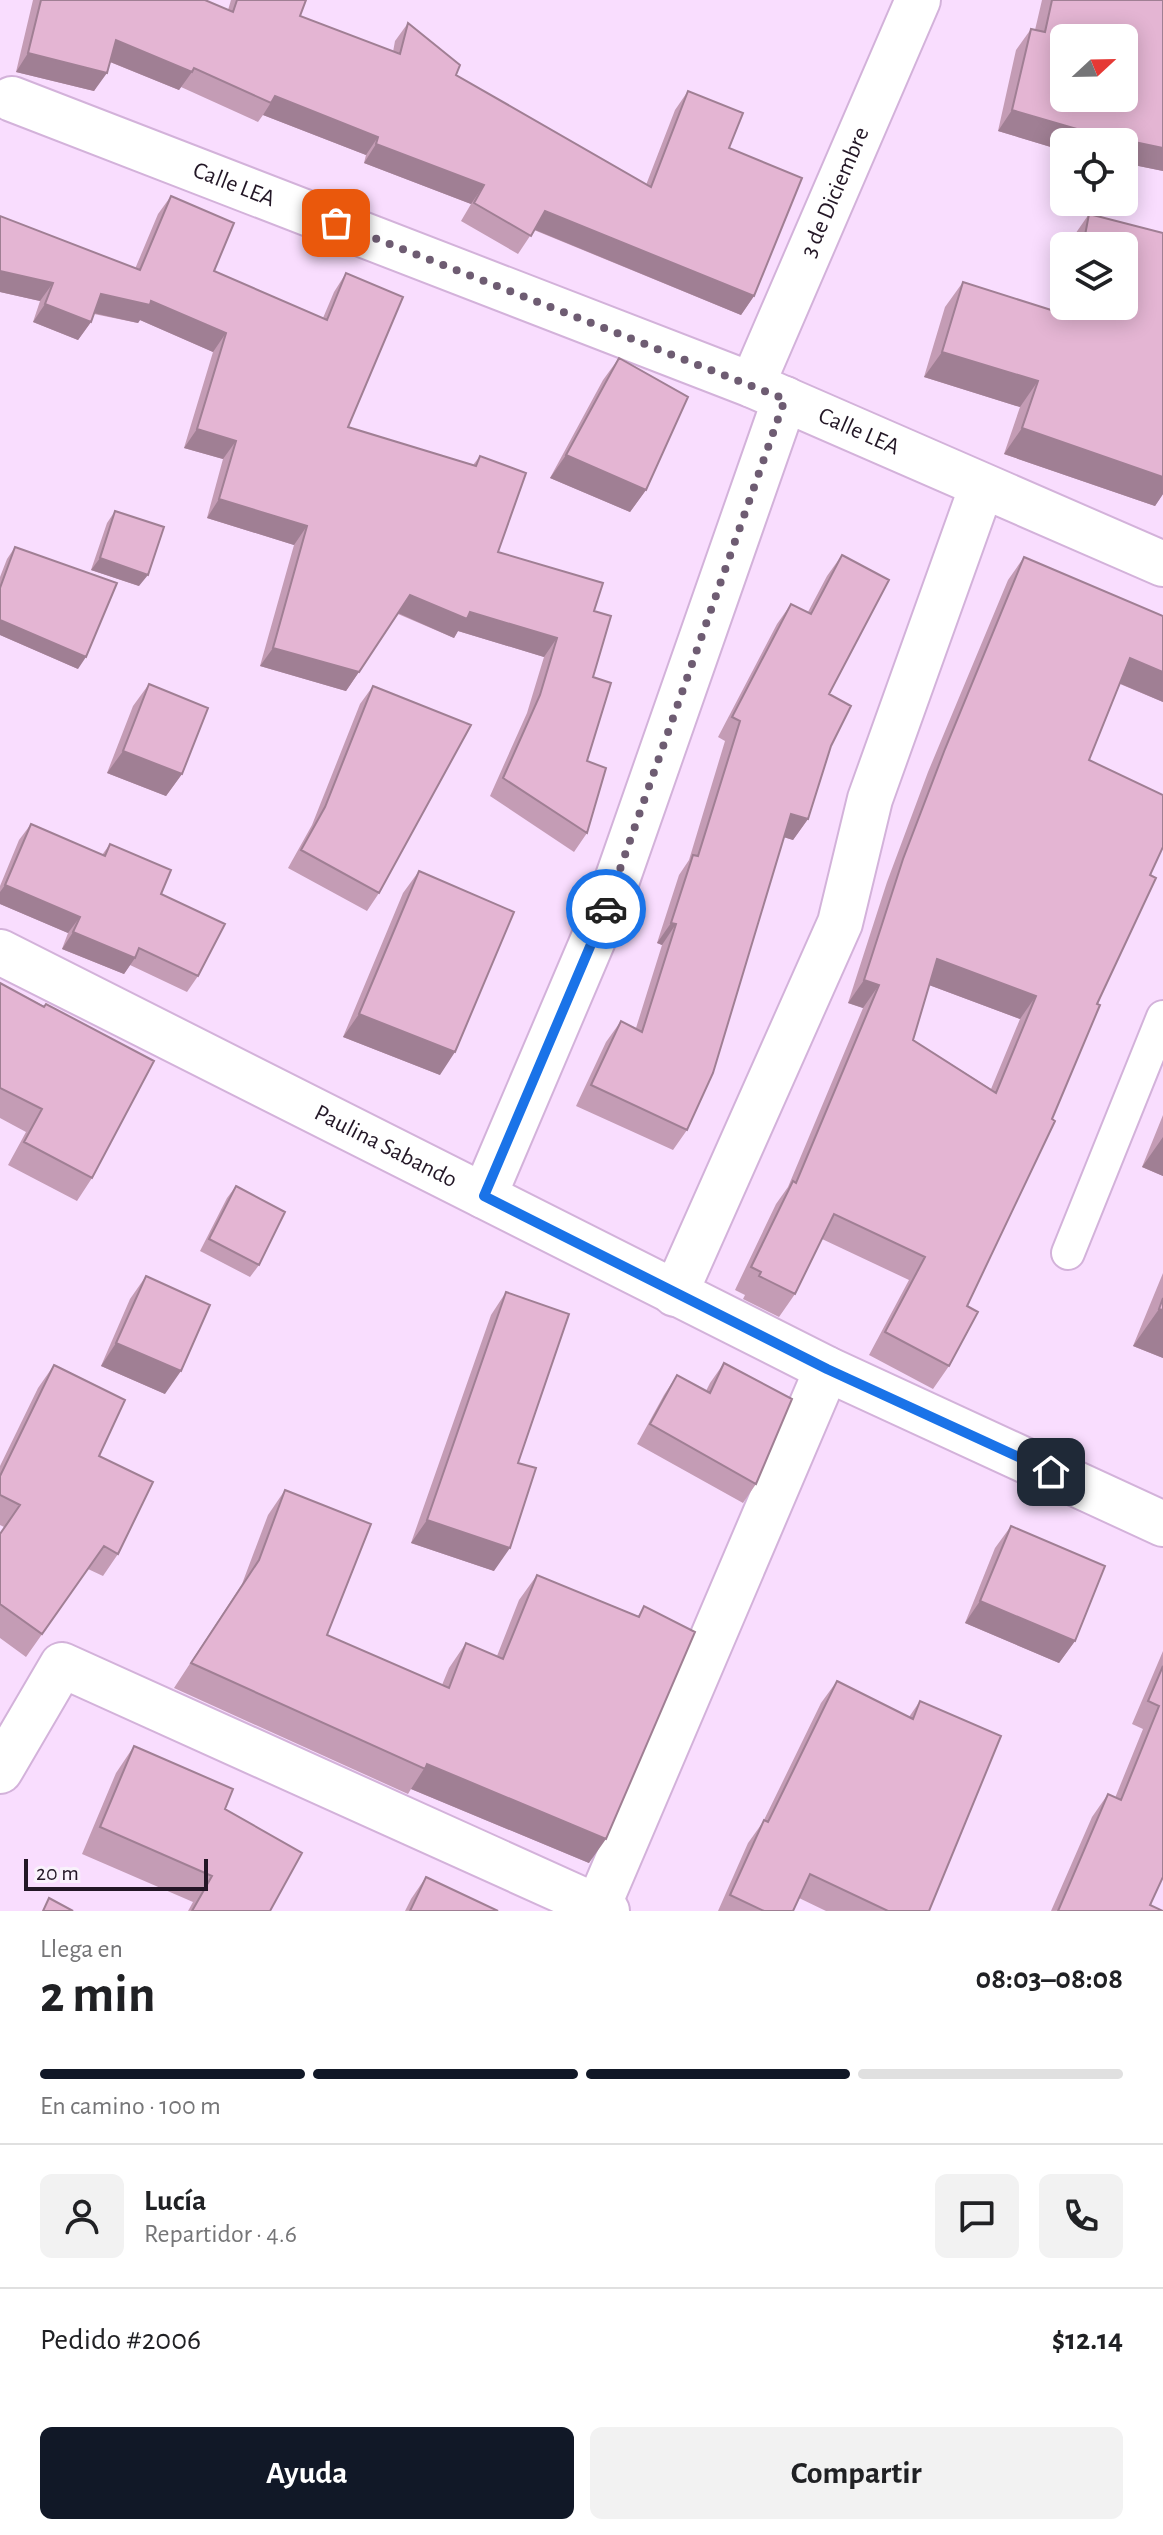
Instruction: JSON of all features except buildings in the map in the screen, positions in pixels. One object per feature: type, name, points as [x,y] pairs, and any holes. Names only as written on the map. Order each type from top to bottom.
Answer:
[{"type":"street","name":"3 de Diciembre","points":[[484,1196],[610,900],[769,392],[918,0]]},
{"type":"street","name":"Calle LEA","points":[[12,99],[769,392],[1163,564]]},
{"type":"street","points":[[675,1294],[840,923],[870,799],[982,486]]},
{"type":"street","name":"Paulina Sabando","points":[[0,952],[827,1369],[1163,1524]]},
{"type":"street","points":[[0,1771],[62,1665],[600,1910],[827,1369]]},
{"type":"lane","points":[[1068,1253],[1163,1017]]},
{"type":"way so far","points":[[336,223],[785,399],[606,909]]},
{"type":"route","points":[[606,909],[484,1196],[827,1369],[1051,1472]]}]
